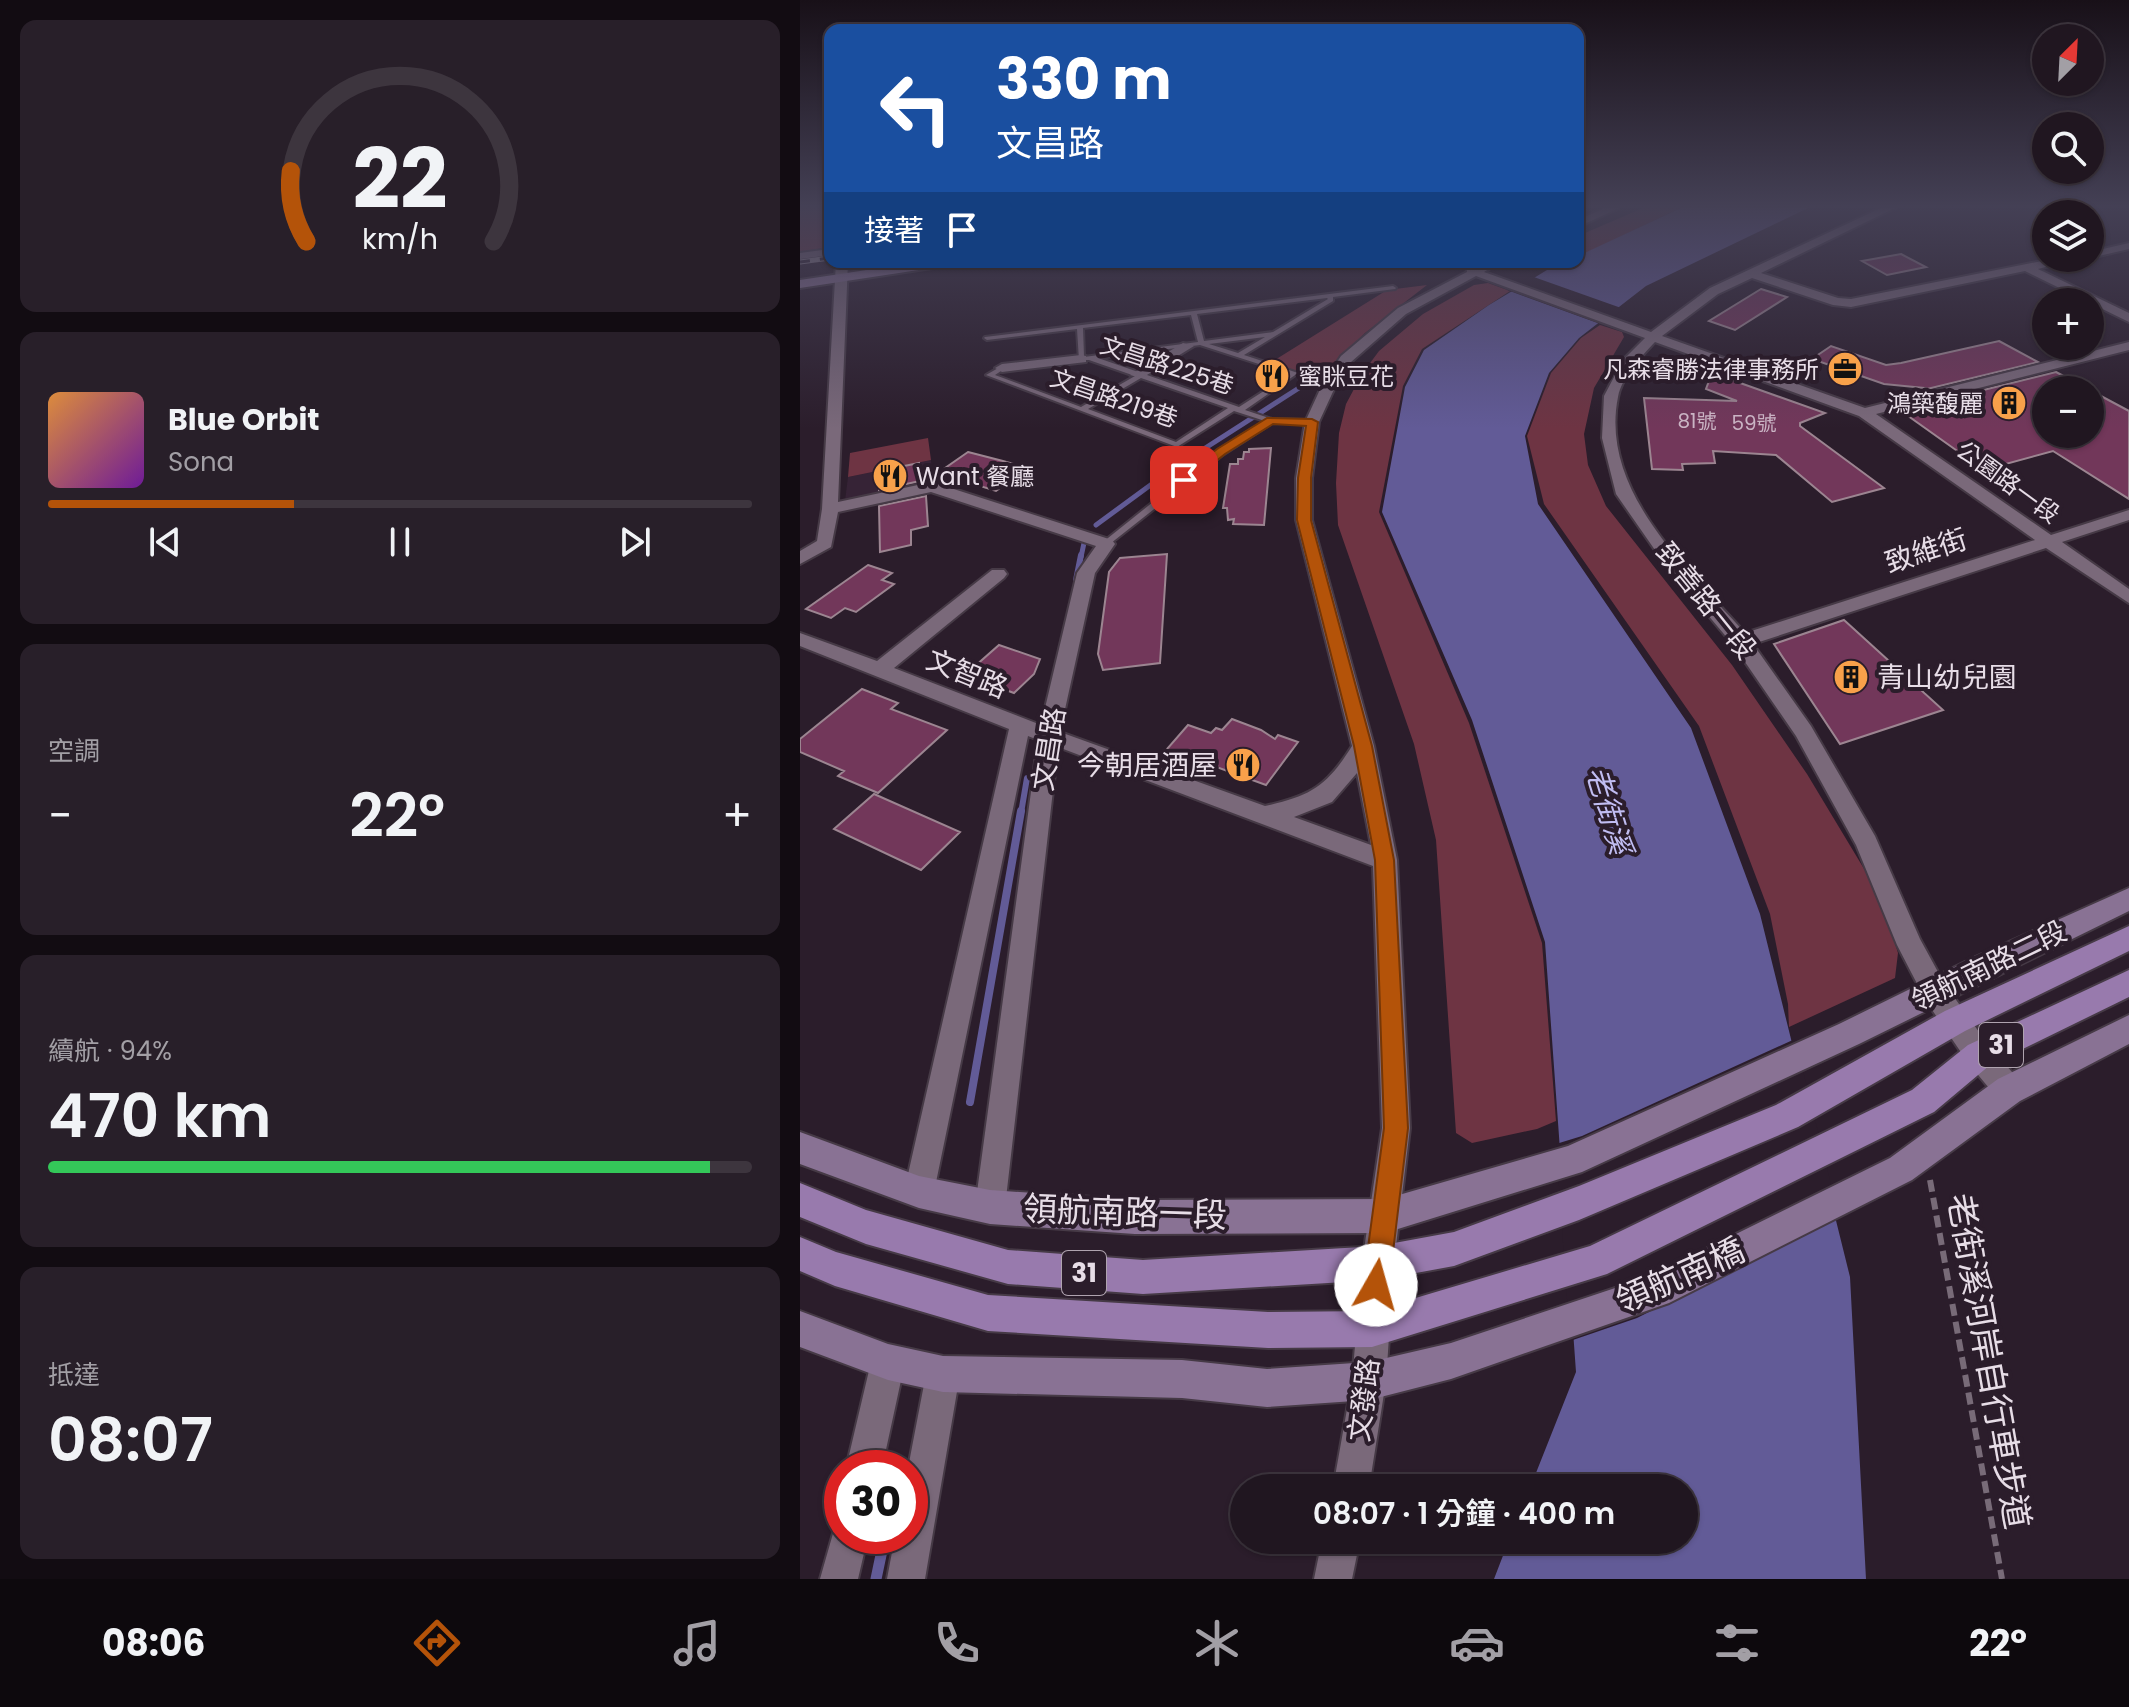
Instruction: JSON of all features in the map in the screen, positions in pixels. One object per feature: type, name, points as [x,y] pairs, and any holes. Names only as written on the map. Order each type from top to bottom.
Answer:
[{"type":"main road","name":"領航南路二段","points":[[1454,1249],[1579,1203],[1787,1116],[1955,1021],[2129,938]]},
{"type":"main road","name":"31","points":[[1979,1055],[2129,983]]},
{"type":"main road","name":"領航南橋","points":[[1372,1329],[1595,1262],[1923,1101],[1979,1055]]},
{"type":"main road","name":"領航南路一段","points":[[800,1200],[866,1227],[1008,1267],[1143,1277],[1378,1263],[1454,1249]]},
{"type":"main road","name":"31","points":[[800,1254],[835,1269],[988,1313],[1268,1330],[1372,1329]]},
{"type":"street","points":[[800,559],[825,543],[830,509],[839,282]]},
{"type":"street","name":"文發路","points":[[1353,1474],[1369,1381],[1378,1263],[1396,1128],[1385,860],[1363,746],[1304,520],[1304,478],[1312,422],[1330,383],[1346,359],[1365,339],[1402,311],[1452,282]]},
{"type":"street","name":"公園路一段","points":[[1517,282],[1880,408],[2056,538],[2129,597]]},
{"type":"street","name":"致善路一段","points":[[1735,282],[1714,291],[1658,333],[1628,363],[1611,396],[1609,438],[1624,494],[1670,559],[1741,641],[1804,731],[1867,843],[1910,945],[1935,992],[1979,1055],[2009,1090]]},
{"type":"street","points":[[1775,282],[1837,302],[1851,303],[1958,282]]},
{"type":"street","points":[[2055,282],[2129,318]]},
{"type":"street","name":"公園路一段","points":[[1658,333],[1864,413],[2056,538],[2129,581]]},
{"type":"street","points":[[1139,375],[1195,345]]},
{"type":"street","points":[[1864,413],[2129,346]]},
{"type":"street","points":[[1002,368],[1085,358]]},
{"type":"street","points":[[830,509],[932,487],[1106,544]]},
{"type":"street","name":"致維街","points":[[1741,641],[2129,515]]},
{"type":"street","name":"文昌路","points":[[990,1207],[1049,735],[1086,573],[1106,544]]},
{"type":"street","points":[[880,669],[998,574]]},
{"type":"street","name":"文智路","points":[[800,639],[1020,725],[1385,860]]},
{"type":"street","name":"文昌路","points":[[919,1192],[1020,725]]},
{"type":"street","points":[[1264,815],[1308,806],[1319,799],[1342,782],[1363,746]]},
{"type":"street","name":"領航南路二段","points":[[1455,1194],[1571,1161],[1849,1034],[2129,899]]},
{"type":"street","name":"31","points":[[1913,1160],[2009,1090],[2129,1029]]},
{"type":"street","name":"領航南路一段","points":[[800,1148],[919,1192],[990,1207],[1135,1217],[1385,1216],[1455,1194]]},
{"type":"street","name":"領航南橋","points":[[1369,1381],[1451,1361],[1657,1291],[1913,1160]]},
{"type":"street","name":"31","points":[[800,1329],[888,1362],[943,1374],[1182,1379],[1267,1388],[1369,1381]]},
{"type":"street","points":[[868,1450],[888,1362]]},
{"type":"street","points":[[906,1579],[943,1374]]},
{"type":"street","points":[[839,1579],[845,1554]]},
{"type":"street","points":[[1333,1579],[1338,1554]]},
{"type":"lane","points":[[987,338],[1393,288]]},
{"type":"lane","points":[[1240,355],[1331,300],[1330,296]]},
{"type":"lane","points":[[1194,313],[1195,345]]},
{"type":"lane","name":"文昌路225巷","points":[[1080,327],[1085,358],[1271,421]]},
{"type":"lane","points":[[1085,358],[1274,334]]},
{"type":"lane","points":[[1195,345],[1240,355],[1295,373],[1237,409]]},
{"type":"lane","name":"文昌路219巷","points":[[1002,368],[989,375],[1177,445],[1237,409]]},
{"type":"lane","points":[[1081,410],[1139,375]]},
{"type":"lane","points":[[1271,421],[1312,422]]},
{"type":"lane","name":"文昌路","points":[[1106,544],[1221,452],[1271,421]]},
{"type":"path","name":"老街溪河岸自行車步道","points":[[1913,1160],[2002,1579]]},
{"type":"shaded area","points":[[1488,283],[1510,291],[1422,349],[1403,386],[1379,512],[1469,723],[1542,943],[1556,1121],[1537,1129],[1472,1143],[1456,1133],[1436,840],[1414,744],[1338,525],[1336,483],[1339,433],[1346,404],[1379,351],[1423,314],[1474,285]]},
{"type":"shaded area","points":[[1427,285],[1365,333],[1319,379],[1270,363],[1387,290]]},
{"type":"shaded area","points":[[1600,325],[1622,332],[1624,337],[1594,388],[1584,434],[1588,465],[1606,506],[1732,665],[1807,774],[1881,897],[1898,953],[1895,978],[1789,1027],[1788,1004],[1770,914],[1699,726],[1544,504],[1527,436],[1551,373],[1581,338]]},
{"type":"shaded area","points":[[928,438],[931,460],[848,477],[850,453]]},
{"type":"shaded area","points":[[931,460],[933,483],[845,501],[848,477]]},
{"type":"water","name":"老街溪","points":[[1528,282],[1655,282],[1579,338],[1549,373],[1525,436],[1538,504],[1691,728],[1760,914],[1850,1277],[1866,1579],[1494,1579],[1504,1554],[1698,1554],[1698,1474],[1536,1474],[1576,1372],[1545,942],[1472,720],[1382,512],[1405,387],[1424,350]]},
{"type":"pier","points":[[1521,282],[1547,282],[1624,309],[1603,325],[1507,290]]},
{"type":"pier","points":[[1795,1039],[1839,1216],[1637,1318],[1570,1341],[1556,1144],[1582,1136]]},
{"type":"building","points":[[1761,289],[1787,297],[1735,330],[1709,321]]},
{"type":"building","points":[[1999,341],[2038,362],[1923,390],[1925,388],[1884,384],[1812,359],[1831,346],[1886,365]]},
{"type":"building","points":[[2056,372],[2064,376],[2040,376]]},
{"type":"building","points":[[1712,373],[1825,413],[1800,423],[1800,426],[1884,488],[1832,502],[1776,455],[1713,451],[1715,463],[1682,464],[1683,470],[1652,469],[1644,398],[1737,401],[1706,389]]},
{"type":"building","points":[[2032,378],[2032,448],[2104,448],[2104,398],[2129,411],[2129,499],[2053,451],[1984,470],[1904,413],[1907,409]]},
{"type":"building","points":[[1271,448],[1264,525],[1233,524],[1234,519],[1228,520],[1227,508],[1223,508],[1230,464],[1238,464],[1238,459],[1243,459],[1244,452],[1249,452],[1249,449]]},
{"type":"building","points":[[968,452],[1028,468],[996,491],[938,473]]},
{"type":"building","name":"Want 餐廳","points":[[919,463],[920,481],[879,490],[879,471]]},
{"type":"building","points":[[926,496],[928,526],[911,530],[911,545],[880,552],[879,506]]},
{"type":"building","points":[[1167,554],[1160,663],[1103,670],[1098,654],[1109,572],[1120,558]]},
{"type":"building","points":[[868,565],[892,573],[882,580],[894,584],[856,612],[845,608],[831,618],[806,609]]},
{"type":"building","name":"青山幼兒園","points":[[1844,620],[1943,710],[1840,744],[1774,644]]},
{"type":"building","points":[[999,645],[1040,659],[1034,674],[1014,693],[965,675]]},
{"type":"building","points":[[862,689],[898,703],[891,709],[947,730],[878,793],[838,776],[844,771],[800,752],[800,739]]},
{"type":"building","points":[[1232,719],[1275,739],[1278,735],[1298,742],[1266,785],[1167,749],[1188,725],[1211,733],[1216,728],[1222,730]]},
{"type":"building","points":[[874,794],[960,832],[921,870],[834,829]]},
{"type":"waterway","points":[[1096,525],[1171,470],[1313,379]]},
{"type":"waterway","points":[[1081,557],[1084,543]]},
{"type":"waterway","points":[[1076,580],[1081,555]]},
{"type":"waterway","points":[[1021,813],[1027,778]]},
{"type":"waterway","points":[[970,1102],[1021,811]]},
{"type":"waterway","points":[[876,1579],[881,1554]]},
{"type":"place","name":"凡森睿勝法律事務所","points":[[1845,369]]},
{"type":"place","name":"蜜眯豆花","points":[[1272,376]]},
{"type":"place","name":"鴻築馥麗","points":[[2009,403]]},
{"type":"place","name":"Want 餐廳","points":[[890,476]]},
{"type":"place","name":"青山幼兒園","points":[[1851,677]]},
{"type":"place","name":"今朝居酒屋","points":[[1243,765]]},
{"type":"route","points":[[1184,480],[1221,452],[1271,421],[1312,422],[1304,478],[1304,520],[1363,746],[1385,860],[1396,1128],[1376,1285]]}]
